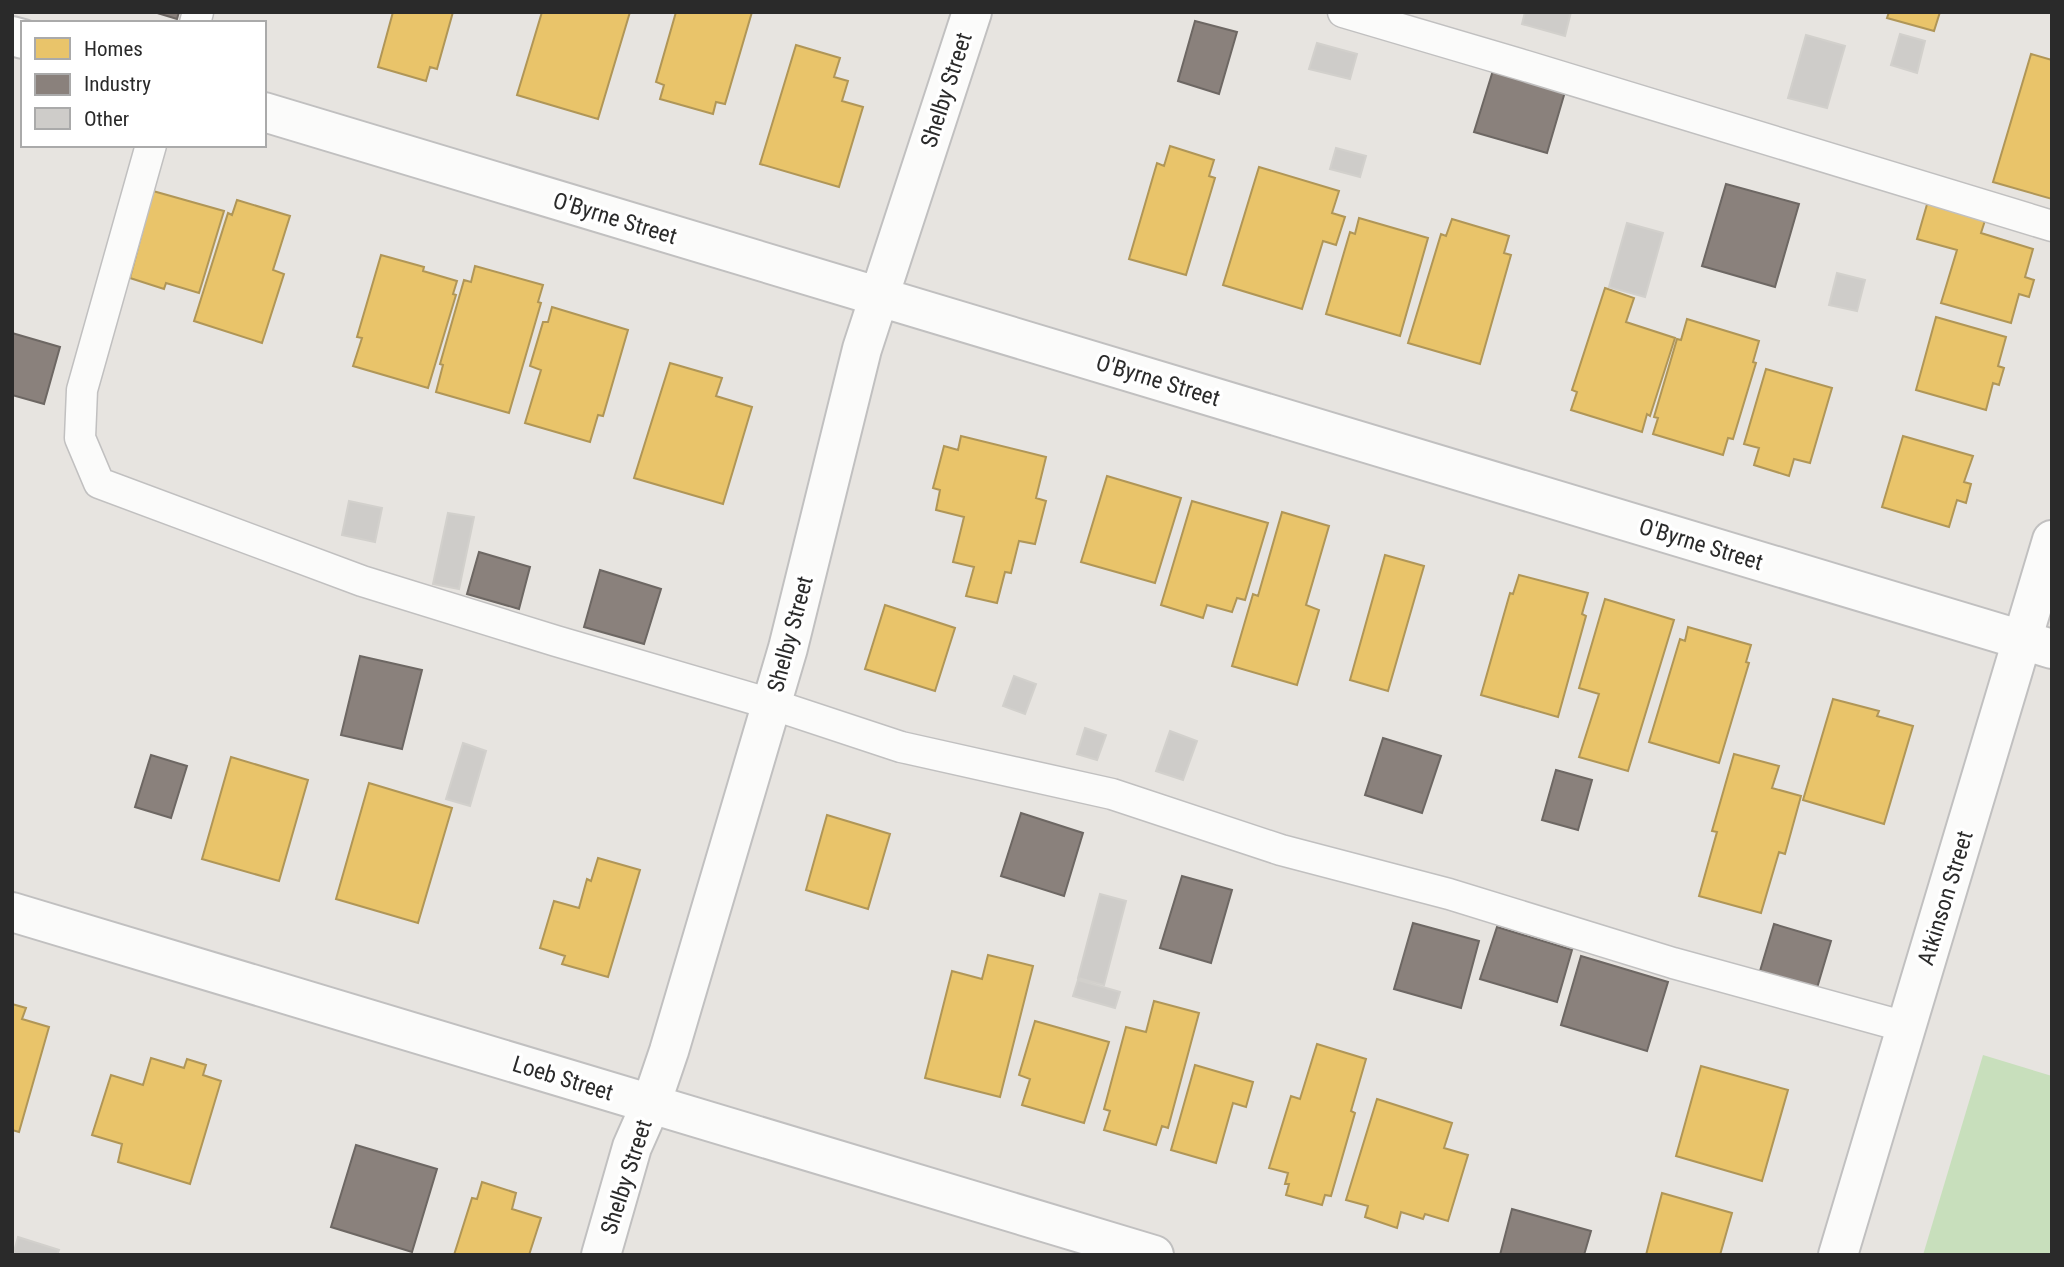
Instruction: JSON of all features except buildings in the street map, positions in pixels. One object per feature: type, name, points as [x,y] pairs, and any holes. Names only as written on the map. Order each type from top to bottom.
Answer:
[{"type":"street","name":"Shelby Street","points":[[601,1255],[632,1147],[651,1104],[673,1038],[791,635],[862,349],[972,12]]},
{"type":"street","name":"O'Byrne Street","points":[[266,113],[2037,644]]},
{"type":"street","name":"Atkinson Street","points":[[1838,1255],[1906,1027],[2037,644],[2052,540]]},
{"type":"street","name":"Loeb Street","points":[[12,912],[1154,1255]]},
{"type":"lane","points":[[1343,12],[2052,226]]},
{"type":"lane","points":[[150,147],[82,390],[80,438],[99,484],[362,581],[771,704],[901,747],[1112,794],[1281,849],[1449,894],[1673,963],[1906,1027]]},
{"type":"green space","points":[[1983,1055],[2052,1076],[2052,1255],[1923,1255]]}]
